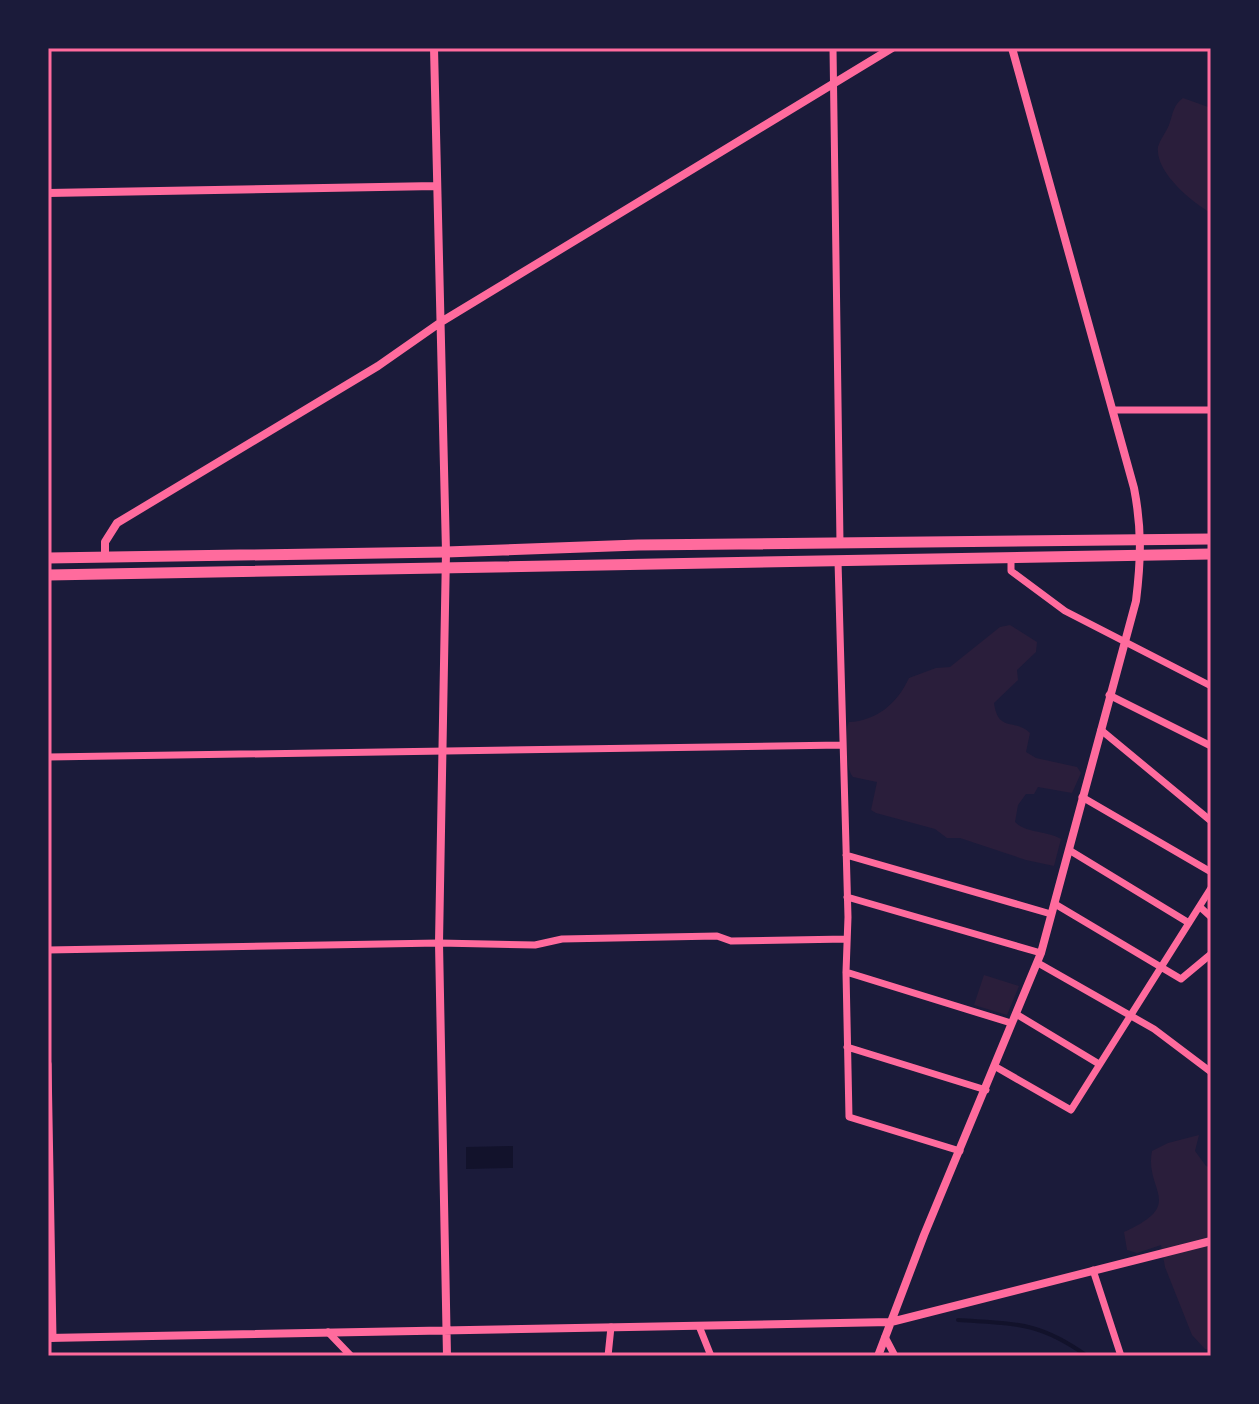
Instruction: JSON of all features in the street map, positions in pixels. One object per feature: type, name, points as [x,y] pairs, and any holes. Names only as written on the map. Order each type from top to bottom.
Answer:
[{"type":"highway","points":[[48,558],[446,552],[638,545],[1211,539]]},
{"type":"highway","points":[[48,575],[1211,554]]},
{"type":"street","points":[[434,48],[446,552],[440,750],[439,943],[447,1356]]},
{"type":"street","points":[[833,48],[840,543]]},
{"type":"street","points":[[105,558],[105,542],[117,523],[378,366],[441,322],[892,48]]},
{"type":"street","points":[[878,1356],[1038,963],[1136,601],[1142,555],[1134,488],[1012,48]]},
{"type":"street","points":[[48,193],[436,186]]},
{"type":"street","points":[[1113,410],[1211,410]]},
{"type":"street","points":[[1011,557],[1011,571],[1065,611],[1211,686]]},
{"type":"street","points":[[838,561],[849,1117],[960,1151]]},
{"type":"street","points":[[1109,695],[1211,746]]},
{"type":"street","points":[[1101,730],[1211,821]]},
{"type":"street","points":[[48,757],[842,745]]},
{"type":"street","points":[[1082,797],[1211,872]]},
{"type":"street","points":[[1069,850],[1189,923]]},
{"type":"street","points":[[846,855],[1051,914]]},
{"type":"street","points":[[996,1067],[1071,1110],[1211,888]]},
{"type":"street","points":[[847,897],[1041,953]]},
{"type":"street","points":[[1055,904],[1181,979],[1211,954]]},
{"type":"street","points":[[1200,907],[1211,917]]},
{"type":"street","points":[[48,950],[439,943],[535,945],[562,939],[717,936],[731,941],[847,939]]},
{"type":"street","points":[[1038,963],[1165,1037],[1211,1072]]},
{"type":"street","points":[[846,972],[1014,1018],[1099,1064]]},
{"type":"street","points":[[847,1047],[986,1090]]},
{"type":"street","points":[[48,1064],[51,1338],[891,1322],[1211,1241]]},
{"type":"street","points":[[1093,1270],[1121,1356]]},
{"type":"street","points":[[699,1326],[711,1356]]},
{"type":"street","points":[[608,1356],[611,1327]]},
{"type":"street","points":[[328,1332],[351,1356]]},
{"type":"street","points":[[885,1337],[895,1356]]},
{"type":"shaded area","points":[[1183,98],[1211,108],[1211,213],[1176,185],[1159,157],[1159,144],[1175,107]]},
{"type":"shaded area","points":[[1010,625],[1037,642],[1036,652],[1017,670],[1018,680],[994,703],[996,712],[1003,722],[1030,733],[1026,752],[1036,758],[1077,767],[1081,773],[1072,793],[1038,787],[1034,794],[1026,794],[1018,805],[1015,822],[1061,839],[1054,866],[960,838],[947,838],[935,829],[876,813],[871,810],[877,782],[853,777],[848,766],[846,741],[849,722],[877,714],[892,703],[909,678],[936,668],[950,667],[1000,627]]},
{"type":"shaded area","points":[[984,975],[1019,986],[1007,1015],[974,1005]]},
{"type":"shaded area","points":[[1199,1135],[1195,1151],[1211,1168],[1211,1350],[1205,1349],[1192,1335],[1165,1267],[1161,1245],[1137,1253],[1127,1250],[1124,1232],[1143,1222],[1158,1205],[1159,1196],[1151,1165],[1152,1151],[1168,1143]]},
{"type":"shaded area","points":[[513,1146],[513,1168],[466,1169],[466,1147]]},
{"type":"waterway","points":[[958,1320],[1026,1326],[1054,1336],[1087,1356]]}]
